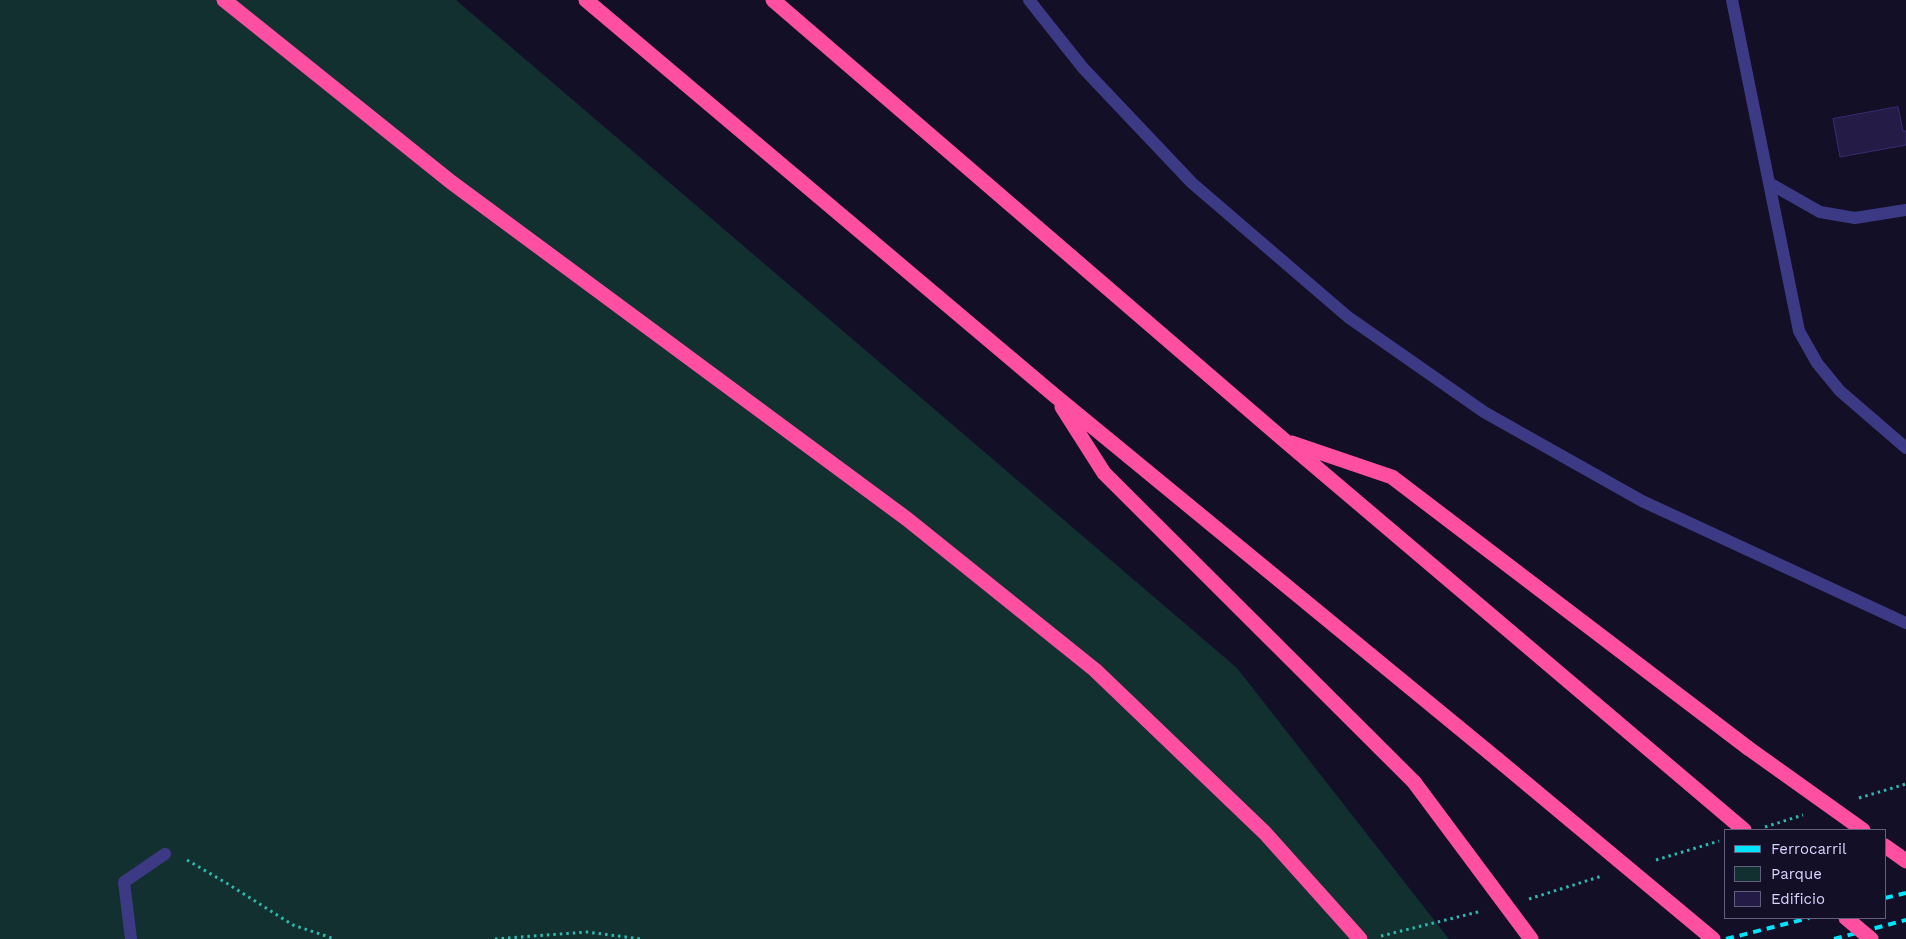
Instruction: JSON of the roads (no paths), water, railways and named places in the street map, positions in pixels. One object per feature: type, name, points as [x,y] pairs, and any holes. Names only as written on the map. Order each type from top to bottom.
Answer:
[{"type":"highway","points":[[224,0],[451,182],[915,525],[1095,670],[1264,833],[1360,939]]},
{"type":"highway","points":[[586,0],[1054,395],[1497,758],[1713,939]]},
{"type":"highway","points":[[773,0],[1284,440],[1743,829]]},
{"type":"highway","points":[[1054,395],[1104,473],[1414,782],[1531,939]]},
{"type":"highway","points":[[1284,440],[1392,477],[1748,748],[1862,829]]},
{"type":"highway","points":[[1886,847],[1906,861]]},
{"type":"highway","points":[[1847,919],[1871,939]]},
{"type":"lane","points":[[1029,0],[1083,68],[1192,183],[1348,317],[1484,412],[1634,496],[1906,623]]},
{"type":"lane","points":[[1732,0],[1799,331],[1817,363],[1840,391],[1906,448]]},
{"type":"lane","points":[[1769,183],[1820,212],[1855,218],[1906,210]]},
{"type":"lane","points":[[131,939],[124,882],[165,854]]},
{"type":"railway","points":[[1886,898],[1906,893]]},
{"type":"railway","points":[[1726,939],[1805,919]]},
{"type":"railway","points":[[1834,939],[1906,920]]}]
